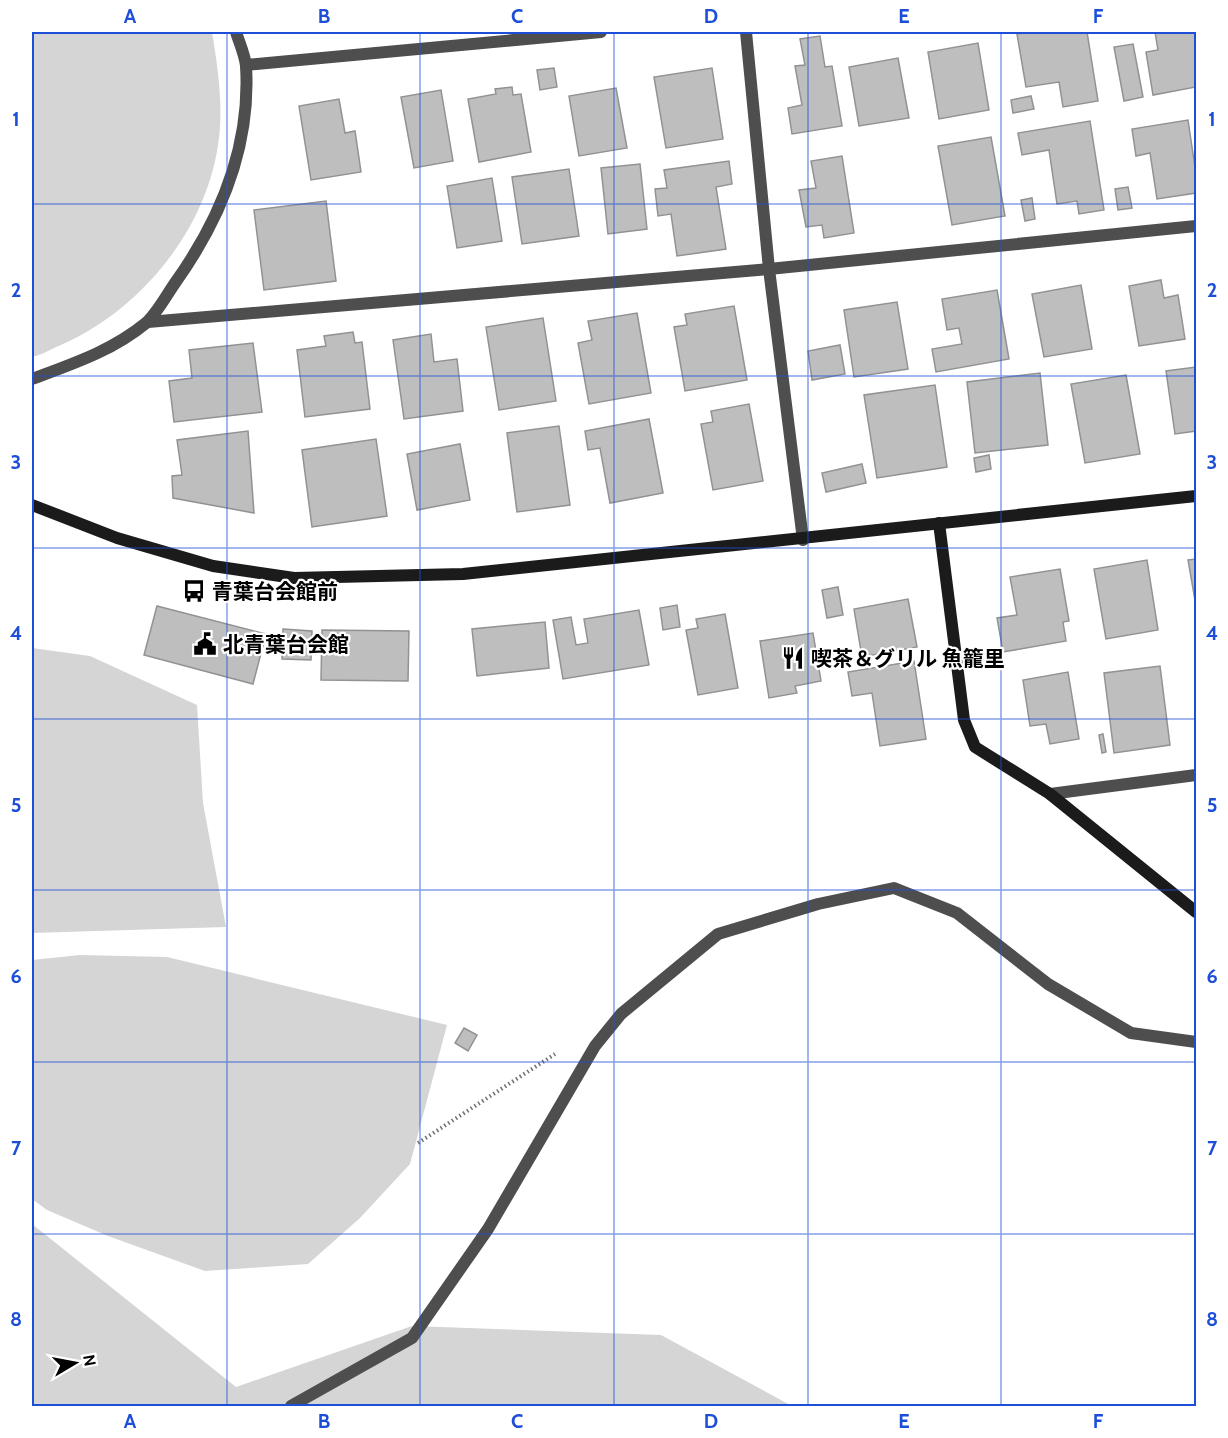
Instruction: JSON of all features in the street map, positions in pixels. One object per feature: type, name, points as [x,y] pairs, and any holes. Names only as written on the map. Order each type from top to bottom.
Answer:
[{"type":"street","points":[[32,379],[117,344],[148,322],[189,264],[214,221],[233,172],[244,120],[246,65],[236,32]]},
{"type":"street","points":[[246,65],[601,32]]},
{"type":"street","points":[[746,32],[770,269],[803,540]]},
{"type":"street","points":[[148,322],[770,269],[1197,226]]},
{"type":"street","points":[[32,505],[117,538],[213,566],[294,578],[463,574],[803,540],[939,523],[1197,496]]},
{"type":"street","points":[[939,523],[964,720],[975,747],[1050,794],[1197,912]]},
{"type":"street","points":[[1050,794],[1197,775]]},
{"type":"street","points":[[291,1407],[412,1338],[488,1229],[596,1046],[621,1014],[718,934],[818,904],[894,888],[957,913],[1048,984],[1131,1033],[1197,1042]]},
{"type":"path","points":[[418,1143],[550,1055],[596,1046]]},
{"type":"shaded area","points":[[32,32],[212,32],[219,79],[220,127],[215,162],[204,196],[189,228],[170,257],[147,285],[120,309],[92,329],[32,357]]},
{"type":"shaded area","points":[[32,648],[90,656],[197,705],[203,803],[226,927],[32,933]]},
{"type":"shaded area","points":[[80,955],[167,957],[447,1025],[410,1164],[360,1218],[308,1264],[205,1271],[108,1236],[47,1210],[32,1199],[32,960]]},
{"type":"shaded area","points":[[32,1224],[236,1387],[412,1326],[661,1335],[792,1406],[32,1406]]},
{"type":"building","points":[[1087,32],[1098,101],[1063,107],[1059,82],[1026,87],[1017,34]]},
{"type":"building","points":[[1155,32],[1196,32],[1196,87],[1153,95],[1146,52],[1158,50]]},
{"type":"building","points":[[820,36],[825,67],[832,66],[842,126],[792,134],[788,108],[802,105],[795,66],[805,65],[800,39]]},
{"type":"building","points":[[978,43],[989,110],[939,119],[928,52]]},
{"type":"building","points":[[1133,44],[1143,97],[1124,101],[1114,47]]},
{"type":"building","points":[[898,58],[909,118],[859,126],[849,67]]},
{"type":"building","points":[[554,68],[557,87],[540,90],[537,70]]},
{"type":"building","points":[[712,68],[723,139],[666,148],[654,77]]},
{"type":"building","points":[[512,87],[513,95],[521,94],[531,152],[479,162],[468,99],[496,94],[495,89]]},
{"type":"building","points":[[616,88],[627,148],[579,156],[569,96]]},
{"type":"building","points":[[441,90],[453,161],[414,168],[401,97]]},
{"type":"building","points":[[1031,96],[1034,109],[1013,113],[1011,100]]},
{"type":"building","points":[[339,99],[345,133],[355,131],[361,172],[311,180],[299,106]]},
{"type":"building","points":[[1188,120],[1196,174],[1196,193],[1157,199],[1150,153],[1136,156],[1132,129]]},
{"type":"building","points":[[1090,121],[1104,210],[1079,214],[1077,201],[1057,204],[1049,150],[1022,155],[1018,133]]},
{"type":"building","points":[[991,137],[1005,216],[952,225],[938,146]]},
{"type":"building","points":[[842,156],[854,233],[824,238],[822,225],[806,227],[799,190],[816,188],[811,161]]},
{"type":"building","points":[[729,161],[732,184],[716,187],[726,249],[677,256],[671,214],[658,216],[655,189],[667,188],[664,170]]},
{"type":"building","points":[[640,164],[647,229],[608,234],[601,168]]},
{"type":"building","points":[[569,169],[579,236],[522,244],[512,177]]},
{"type":"building","points":[[492,178],[502,241],[457,248],[447,186]]},
{"type":"building","points":[[1128,187],[1132,208],[1118,210],[1115,189]]},
{"type":"building","points":[[1032,198],[1035,219],[1025,221],[1021,200]]},
{"type":"building","points":[[326,201],[336,281],[264,290],[254,210]]},
{"type":"building","points":[[1161,280],[1164,298],[1178,295],[1185,339],[1139,346],[1129,286]]},
{"type":"building","points":[[1081,285],[1092,349],[1044,357],[1032,294]]},
{"type":"building","points":[[997,290],[1009,359],[936,372],[932,349],[962,344],[959,328],[947,330],[942,299]]},
{"type":"building","points":[[897,302],[908,369],[854,377],[844,310]]},
{"type":"building","points":[[734,306],[747,380],[685,391],[674,327],[687,325],[685,314]]},
{"type":"building","points":[[637,313],[651,393],[589,404],[578,343],[592,340],[588,321]]},
{"type":"building","points":[[543,318],[556,401],[499,410],[486,327]]},
{"type":"building","points":[[353,332],[355,343],[362,342],[370,409],[305,417],[297,350],[326,346],[324,336]]},
{"type":"building","points":[[431,334],[434,362],[457,359],[463,411],[404,419],[393,340]]},
{"type":"building","points":[[253,343],[262,412],[174,422],[169,381],[192,378],[189,350]]},
{"type":"building","points":[[840,345],[845,374],[812,380],[808,351]]},
{"type":"building","points":[[1196,367],[1196,431],[1175,434],[1166,371]]},
{"type":"building","points":[[1040,373],[1048,445],[975,453],[967,382]]},
{"type":"building","points":[[1126,375],[1140,454],[1085,463],[1071,384]]},
{"type":"building","points":[[935,385],[947,467],[877,478],[864,395]]},
{"type":"building","points":[[749,404],[763,481],[713,490],[701,424],[713,422],[711,411]]},
{"type":"building","points":[[649,419],[663,493],[610,503],[600,448],[588,450],[585,431]]},
{"type":"building","points":[[559,426],[570,505],[517,512],[507,433]]},
{"type":"building","points":[[248,431],[254,513],[173,498],[172,476],[182,475],[177,440]]},
{"type":"building","points":[[376,439],[387,516],[312,527],[302,450]]},
{"type":"building","points":[[460,444],[470,500],[417,510],[407,454]]},
{"type":"building","points":[[989,455],[991,469],[976,472],[974,458]]},
{"type":"building","points":[[862,464],[866,483],[826,492],[822,473]]},
{"type":"building","points":[[1196,559],[1196,606],[1188,560]]},
{"type":"building","points":[[1147,560],[1158,630],[1106,639],[1094,569]]},
{"type":"building","points":[[1060,569],[1069,621],[1063,622],[1066,641],[1003,652],[997,618],[1017,615],[1010,577]]},
{"type":"building","points":[[838,587],[843,615],[827,618],[822,590]]},
{"type":"building","points":[[908,599],[917,647],[862,657],[854,609]]},
{"type":"building","points":[[677,605],[680,627],[663,630],[660,608]]},
{"type":"building","name":"北青葉台会館","points":[[157,606],[266,634],[253,684],[144,655]]},
{"type":"building","points":[[639,610],[649,665],[563,679],[553,620],[571,617],[576,645],[588,643],[584,619]]},
{"type":"building","points":[[725,614],[738,688],[698,695],[686,630],[698,628],[696,619]]},
{"type":"building","points":[[545,622],[549,668],[477,676],[472,629]]},
{"type":"building","points":[[283,629],[312,631],[311,660],[282,659]]},
{"type":"building","points":[[322,630],[409,631],[408,681],[321,680]]},
{"type":"building","points":[[813,633],[821,681],[795,686],[797,693],[769,698],[760,641]]},
{"type":"building","points":[[914,661],[926,739],[880,746],[872,693],[852,696],[848,672]]},
{"type":"building","points":[[1160,666],[1170,745],[1114,753],[1104,673]]},
{"type":"building","points":[[1068,672],[1079,739],[1050,744],[1046,724],[1030,726],[1023,680]]},
{"type":"building","points":[[1103,734],[1106,752],[1102,753],[1099,735]]},
{"type":"building","points":[[464,1028],[477,1035],[468,1051],[455,1043]]},
{"type":"place","name":"青葉台会館前","points":[[194,591]]},
{"type":"place","name":"北青葉台会館","points":[[205,644]]},
{"type":"place","name":"喫茶＆グリル 魚籠里","points":[[793,658]]}]
